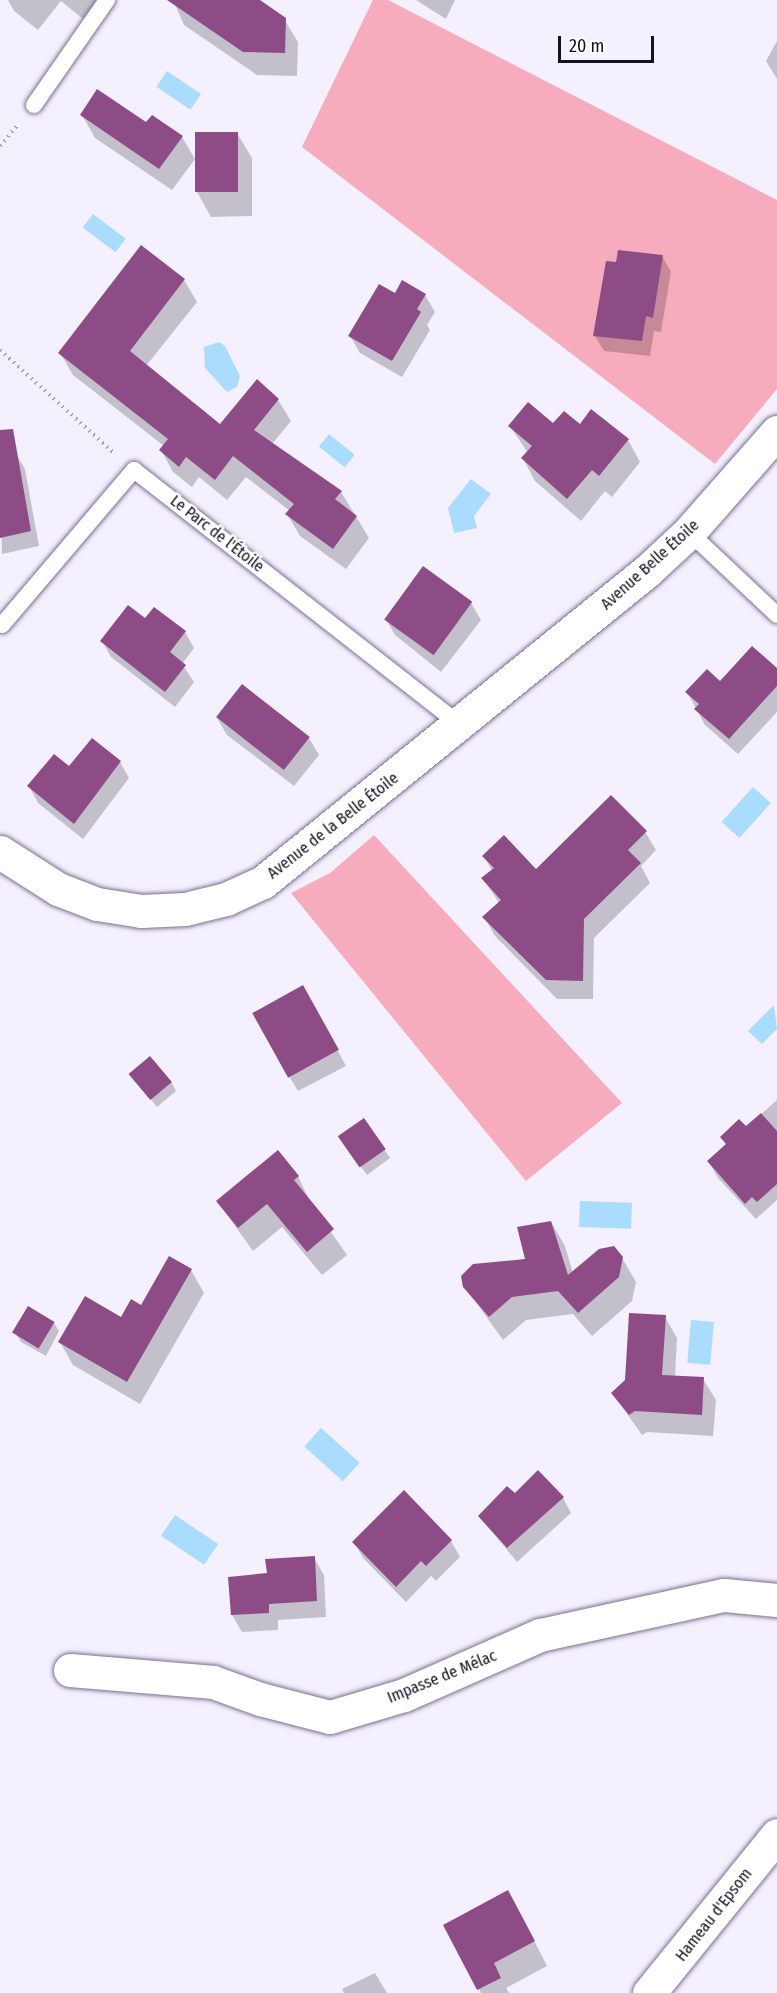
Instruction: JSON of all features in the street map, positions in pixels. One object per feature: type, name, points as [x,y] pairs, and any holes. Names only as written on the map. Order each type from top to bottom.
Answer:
[{"type":"street","name":"Avenue Belle Étoile","points":[[511,684],[689,532],[777,432]]},
{"type":"street","name":"Avenue de la Belle Étoile","points":[[0,852],[58,889],[97,904],[141,911],[185,909],[226,899],[273,875],[511,684]]},
{"type":"street","name":"Impasse de Mélac","points":[[70,1670],[213,1682],[260,1699],[330,1717],[404,1695],[540,1635],[724,1595],[777,1600]]},
{"type":"street","name":"Hameau d'Epsom","points":[[649,1993],[777,1835]]},
{"type":"lane","points":[[34,105],[107,0]]},
{"type":"lane","points":[[2,625],[134,470]]},
{"type":"lane","name":"Le Parc de l'Étoile","points":[[134,470],[460,725]]},
{"type":"lane","points":[[689,532],[777,615]]},
{"type":"path","points":[[0,350],[134,470]]},
{"type":"shaded area","points":[[373,0],[388,0],[777,200],[777,389],[715,464],[302,147]]},
{"type":"shaded area","points":[[374,835],[622,1103],[526,1181],[291,893],[330,873]]},
{"type":"water","points":[[167,71],[201,94],[190,110],[156,87]]},
{"type":"water","points":[[93,214],[126,239],[116,252],[83,228]]},
{"type":"water","points":[[219,342],[225,346],[240,376],[237,387],[227,392],[205,368],[204,347]]},
{"type":"water","points":[[329,434],[355,455],[345,467],[319,446]]},
{"type":"water","points":[[471,479],[491,494],[474,516],[477,528],[454,533],[448,508]]},
{"type":"water","points":[[753,787],[771,803],[739,838],[722,822]]},
{"type":"water","points":[[774,1005],[777,1029],[762,1044],[748,1031]]},
{"type":"water","points":[[580,1201],[632,1203],[631,1229],[579,1227]]},
{"type":"water","points":[[691,1320],[714,1322],[710,1365],[687,1363]]},
{"type":"water","points":[[321,1428],[360,1463],[343,1481],[304,1447]]},
{"type":"water","points":[[175,1515],[218,1544],[204,1565],[161,1536]]},
{"type":"building","points":[[167,0],[260,0],[286,18],[285,53],[243,52]]},
{"type":"building","points":[[97,89],[146,122],[152,115],[183,136],[159,169],[80,115]]},
{"type":"building","points":[[195,132],[238,132],[238,192],[195,192]]},
{"type":"building","points":[[141,245],[185,279],[130,351],[220,424],[257,379],[279,399],[254,430],[342,491],[335,499],[357,516],[333,549],[285,514],[294,504],[233,456],[215,480],[186,457],[179,467],[159,450],[168,439],[58,353]]},
{"type":"building","points":[[618,250],[663,255],[653,318],[646,316],[642,341],[593,336],[606,261],[616,262]]},
{"type":"building","points":[[402,280],[426,294],[417,309],[421,312],[392,361],[348,336],[379,284],[395,293]]},
{"type":"building","points":[[528,402],[553,423],[564,411],[580,424],[591,409],[629,439],[599,476],[592,470],[567,499],[521,458],[532,446],[508,426]]},
{"type":"building","points":[[13,429],[31,531],[0,538],[0,430]]},
{"type":"building","points":[[423,566],[472,602],[434,655],[384,619]]},
{"type":"building","points":[[128,605],[145,618],[154,607],[186,631],[170,652],[186,665],[165,692],[100,641]]},
{"type":"building","points":[[752,646],[777,668],[777,686],[729,739],[694,709],[699,704],[685,692],[707,669],[720,681]]},
{"type":"building","points":[[242,684],[310,737],[284,770],[216,717]]},
{"type":"building","points":[[92,738],[121,761],[74,824],[27,786],[54,754],[69,766]]},
{"type":"building","points":[[611,795],[647,831],[628,850],[641,863],[584,919],[583,981],[546,980],[482,917],[501,900],[481,878],[494,868],[482,856],[504,835],[536,869]]},
{"type":"building","points":[[303,985],[339,1050],[288,1078],[252,1013]]},
{"type":"building","points":[[150,1056],[172,1082],[150,1100],[129,1074]]},
{"type":"building","points":[[761,1113],[777,1131],[777,1184],[757,1202],[752,1197],[745,1204],[707,1161],[726,1144],[720,1137],[739,1119],[746,1126]]},
{"type":"building","points":[[364,1118],[386,1149],[360,1167],[338,1136]]},
{"type":"building","points":[[278,1150],[299,1176],[294,1180],[334,1229],[307,1252],[267,1204],[238,1228],[216,1201]]},
{"type":"building","points":[[551,1221],[568,1275],[599,1249],[614,1246],[623,1257],[619,1277],[578,1313],[558,1291],[512,1297],[489,1317],[463,1287],[461,1276],[473,1264],[525,1259],[517,1227]]},
{"type":"building","points":[[169,1256],[192,1269],[127,1382],[58,1342],[85,1296],[121,1317],[131,1299],[141,1305]]},
{"type":"building","points":[[28,1306],[55,1322],[39,1349],[12,1333]]},
{"type":"building","points":[[629,1313],[666,1315],[662,1375],[704,1377],[702,1415],[635,1411],[629,1415],[611,1393],[625,1380]]},
{"type":"building","points":[[538,1470],[564,1497],[507,1548],[478,1516],[507,1486],[515,1493]]},
{"type":"building","points":[[404,1490],[452,1540],[426,1566],[421,1561],[396,1587],[352,1542]]},
{"type":"building","points":[[315,1556],[317,1601],[269,1604],[269,1613],[231,1615],[228,1577],[267,1573],[265,1559]]},
{"type":"building","points":[[508,1890],[535,1941],[494,1963],[501,1978],[477,1990],[443,1925]]}]
